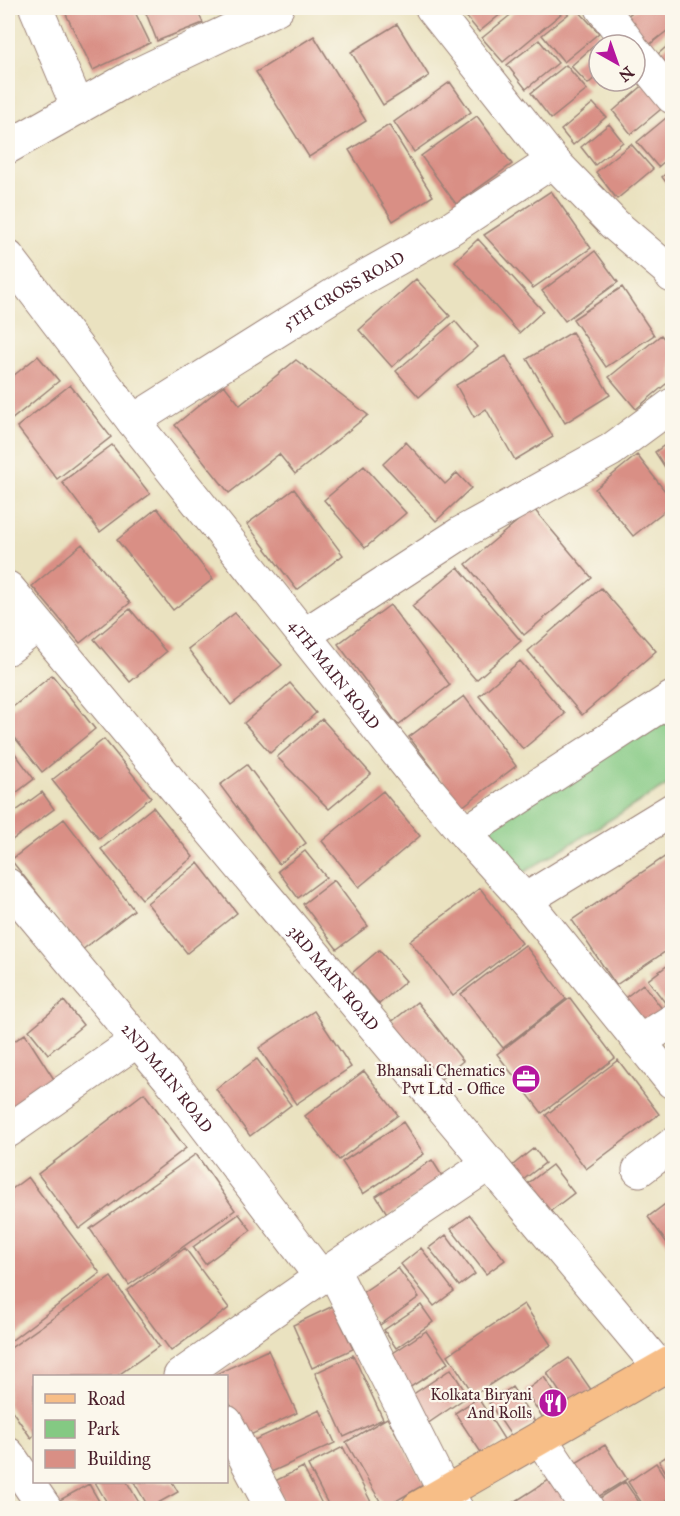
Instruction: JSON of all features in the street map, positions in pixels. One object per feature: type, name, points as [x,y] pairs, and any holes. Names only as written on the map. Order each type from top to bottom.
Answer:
[{"type":"main road","points":[[440,1503],[540,1438],[667,1365]]},
{"type":"street","points":[[36,8],[78,108]]},
{"type":"street","points":[[8,147],[132,77],[277,8]]},
{"type":"street","points":[[432,8],[553,161],[614,224],[671,270]]},
{"type":"street","points":[[602,8],[621,33]]},
{"type":"street","points":[[647,67],[672,97]]},
{"type":"street","name":"5TH CROSS ROAD","points":[[132,421],[345,288],[450,229],[553,161]]},
{"type":"street","name":"4TH MAIN ROAD","points":[[8,257],[132,421],[304,636],[465,833],[525,900],[672,1082]]},
{"type":"street","points":[[304,636],[461,533],[610,450],[672,405]]},
{"type":"street","name":"3RD MAIN ROAD","points":[[8,588],[37,626],[490,1163],[667,1365]]},
{"type":"street","points":[[8,648],[37,626]]},
{"type":"street","points":[[465,833],[672,698]]},
{"type":"street","points":[[525,900],[672,810]]},
{"type":"street","name":"2ND MAIN ROAD","points":[[8,885],[138,1040],[327,1274],[440,1503]]},
{"type":"street","points":[[639,1042],[672,1021]]},
{"type":"street","points":[[8,1131],[138,1040]]},
{"type":"street","points":[[639,1170],[672,1144]]},
{"type":"street","points":[[193,1373],[327,1274],[490,1163]]},
{"type":"street","points":[[228,1426],[272,1509]]},
{"type":"street","points":[[540,1438],[587,1509]]},
{"type":"street","points":[[22,1467],[45,1509]]},
{"type":"green space","points":[[672,713],[672,782],[518,876],[488,826]]},
{"type":"building","points":[[63,8],[133,8],[150,43],[93,70]]},
{"type":"building","points":[[144,8],[196,8],[203,23],[157,41]]},
{"type":"building","points":[[459,8],[508,8],[479,32]]},
{"type":"building","points":[[519,8],[568,8],[503,62],[482,38]]},
{"type":"building","points":[[576,8],[599,33],[587,33],[587,43],[564,62],[542,35]]},
{"type":"building","points":[[638,8],[672,8],[672,27],[649,45],[647,33],[640,33],[627,16]]},
{"type":"building","points":[[397,24],[429,76],[383,105],[351,52]]},
{"type":"building","points":[[314,36],[366,121],[309,157],[256,72]]},
{"type":"building","points":[[539,40],[558,63],[526,89],[507,65]]},
{"type":"building","points":[[672,42],[672,66],[670,68],[658,54]]},
{"type":"building","points":[[587,52],[587,83],[571,66]]},
{"type":"building","points":[[566,65],[587,90],[551,119],[531,93]]},
{"type":"building","points":[[450,82],[471,112],[414,152],[394,122]]},
{"type":"building","points":[[647,82],[666,105],[631,134],[613,111],[634,93],[647,93]]},
{"type":"building","points":[[593,103],[606,117],[573,145],[561,130]]},
{"type":"building","points":[[672,113],[672,155],[658,167],[637,142]]},
{"type":"building","points":[[477,116],[512,164],[456,204],[421,156]]},
{"type":"building","points":[[609,124],[623,142],[595,165],[581,147]]},
{"type":"building","points":[[389,125],[433,196],[393,221],[349,150]]},
{"type":"building","points":[[631,144],[653,169],[617,199],[596,172]]},
{"type":"building","points":[[672,169],[672,190],[662,177]]},
{"type":"building","points":[[551,191],[591,248],[533,288],[484,235]]},
{"type":"building","points":[[478,239],[543,311],[519,333],[455,261]]},
{"type":"building","points":[[595,251],[618,282],[565,321],[542,291]]},
{"type":"building","points":[[416,279],[450,316],[392,367],[359,330]]},
{"type":"building","points":[[622,287],[654,335],[606,367],[573,319]]},
{"type":"building","points":[[455,321],[477,347],[419,397],[396,371]]},
{"type":"building","points":[[572,332],[610,395],[565,423],[527,359]]},
{"type":"building","points":[[661,335],[672,348],[672,379],[636,409],[609,377]]},
{"type":"building","points":[[38,356],[59,381],[11,420],[8,415],[8,380]]},
{"type":"building","points":[[506,356],[553,437],[515,460],[486,409],[474,417],[456,385]]},
{"type":"building","points":[[296,360],[368,415],[295,474],[279,454],[229,493],[175,425],[224,385],[240,405]]},
{"type":"building","points":[[70,385],[111,437],[57,479],[17,427]]},
{"type":"building","points":[[672,440],[672,478],[655,452]]},
{"type":"building","points":[[406,442],[445,484],[457,473],[471,488],[436,521],[383,464]]},
{"type":"building","points":[[112,445],[150,494],[100,532],[62,482]]},
{"type":"building","points":[[637,455],[672,500],[672,505],[633,536],[595,489]]},
{"type":"building","points":[[364,466],[406,513],[365,548],[324,500]]},
{"type":"building","points":[[294,489],[343,555],[297,590],[247,524]]},
{"type":"building","points":[[157,508],[213,579],[173,610],[117,540]]},
{"type":"building","points":[[533,508],[592,578],[524,635],[466,564]]},
{"type":"building","points":[[82,544],[130,603],[80,643],[32,586]]},
{"type":"building","points":[[458,567],[521,641],[476,680],[412,606]]},
{"type":"building","points":[[601,588],[656,651],[582,715],[528,651]]},
{"type":"building","points":[[390,605],[450,685],[398,725],[338,644]]},
{"type":"building","points":[[130,609],[166,652],[130,682],[94,639]]},
{"type":"building","points":[[235,613],[282,665],[231,705],[188,649]]},
{"type":"building","points":[[520,661],[565,714],[523,749],[479,696]]},
{"type":"building","points":[[52,675],[95,729],[42,772],[8,729],[8,711]]},
{"type":"building","points":[[290,683],[316,713],[270,753],[244,723]]},
{"type":"building","points":[[464,696],[516,766],[462,807],[409,737]]},
{"type":"building","points":[[322,719],[371,774],[329,809],[277,757]]},
{"type":"building","points":[[104,739],[151,797],[99,839],[52,780]]},
{"type":"building","points":[[8,744],[34,779],[8,799]]},
{"type":"building","points":[[247,765],[306,843],[279,864],[220,785]]},
{"type":"building","points":[[383,791],[420,836],[359,887],[322,841]]},
{"type":"building","points":[[42,792],[54,809],[8,843],[8,817]]},
{"type":"building","points":[[153,807],[193,857],[142,899],[101,849]]},
{"type":"building","points":[[64,819],[134,910],[82,950],[11,860]]},
{"type":"building","points":[[305,851],[326,877],[298,898],[278,871]]},
{"type":"building","points":[[672,852],[672,947],[616,985],[572,920]]},
{"type":"building","points":[[198,863],[237,913],[187,953],[147,903]]},
{"type":"building","points":[[334,880],[368,926],[337,949],[303,904]]},
{"type":"building","points":[[480,888],[522,943],[453,996],[410,941]]},
{"type":"building","points":[[525,945],[566,999],[503,1048],[461,994]]},
{"type":"building","points":[[379,950],[406,981],[379,1004],[352,973]]},
{"type":"building","points":[[672,962],[672,1012],[648,980]]},
{"type":"building","points":[[643,984],[663,1010],[641,1028],[621,1001]]},
{"type":"building","points":[[570,998],[615,1058],[542,1113],[497,1054]]},
{"type":"building","points":[[64,1001],[83,1025],[48,1054],[29,1030]]},
{"type":"building","points":[[417,1002],[463,1061],[437,1082],[390,1023]]},
{"type":"building","points":[[314,1011],[351,1067],[296,1104],[259,1048]]},
{"type":"building","points":[[25,1034],[59,1087],[8,1120],[8,1045]]},
{"type":"building","points":[[257,1059],[291,1105],[250,1136],[216,1089]]},
{"type":"building","points":[[618,1060],[659,1114],[586,1169],[546,1115]]},
{"type":"building","points":[[364,1071],[398,1115],[339,1160],[305,1116]]},
{"type":"building","points":[[144,1093],[186,1148],[79,1229],[38,1174]]},
{"type":"building","points":[[403,1122],[424,1154],[363,1194],[342,1162]]},
{"type":"building","points":[[534,1148],[545,1163],[519,1183],[508,1169]]},
{"type":"building","points":[[196,1154],[235,1210],[129,1285],[90,1229]]},
{"type":"building","points":[[432,1160],[444,1179],[388,1215],[376,1196]]},
{"type":"building","points":[[552,1165],[574,1193],[544,1216],[522,1188]]},
{"type":"building","points":[[28,1177],[100,1273],[8,1343],[8,1192]]},
{"type":"building","points":[[672,1199],[672,1250],[648,1217]]},
{"type":"building","points":[[239,1214],[251,1230],[205,1264],[193,1247]]},
{"type":"building","points":[[470,1215],[505,1260],[486,1274],[451,1229]]},
{"type":"building","points":[[446,1235],[475,1274],[459,1286],[429,1248]]},
{"type":"building","points":[[185,1248],[229,1308],[171,1351],[127,1291]]},
{"type":"building","points":[[421,1248],[454,1291],[434,1306],[401,1264]]},
{"type":"building","points":[[398,1268],[419,1297],[380,1325],[359,1295]]},
{"type":"building","points":[[111,1277],[159,1346],[118,1375],[33,1375],[33,1436],[31,1438],[8,1405],[8,1350]]},
{"type":"building","points":[[524,1304],[551,1345],[474,1395],[448,1355]]},
{"type":"building","points":[[421,1305],[433,1322],[396,1348],[384,1330]]},
{"type":"building","points":[[333,1306],[353,1349],[312,1368],[293,1325]]},
{"type":"building","points":[[426,1331],[448,1363],[395,1397],[375,1365]]},
{"type":"building","points":[[268,1350],[297,1413],[246,1437],[228,1400],[228,1375],[216,1374]]},
{"type":"building","points":[[353,1355],[383,1419],[344,1437],[315,1373]]},
{"type":"building","points":[[569,1358],[592,1391],[569,1406],[547,1373]]},
{"type":"building","points":[[451,1369],[468,1396],[424,1426],[406,1399]]},
{"type":"building","points":[[544,1377],[563,1405],[543,1418],[525,1391]]},
{"type":"building","points":[[512,1387],[535,1422],[512,1437],[489,1403]]},
{"type":"building","points":[[478,1398],[504,1439],[482,1454],[455,1413]]},
{"type":"building","points":[[320,1410],[335,1443],[267,1474],[252,1441]]},
{"type":"building","points":[[387,1418],[425,1484],[384,1508],[346,1442]]},
{"type":"building","points":[[605,1445],[627,1479],[593,1500],[571,1466]]},
{"type":"building","points":[[343,1447],[374,1508],[330,1508],[308,1465]]},
{"type":"building","points":[[672,1453],[672,1482],[659,1461]]},
{"type":"building","points":[[656,1463],[672,1488],[672,1496],[654,1508],[645,1508],[628,1482]]},
{"type":"building","points":[[303,1467],[324,1508],[287,1508],[273,1482]]},
{"type":"building","points":[[555,1476],[569,1508],[505,1508]]},
{"type":"building","points":[[625,1482],[643,1508],[595,1508],[592,1503]]},
{"type":"building","points":[[96,1483],[128,1483],[142,1508],[110,1508]]},
{"type":"building","points":[[135,1483],[173,1483],[178,1492],[149,1508]]},
{"type":"building","points":[[89,1484],[103,1508],[62,1508],[58,1501]]},
{"type":"place","name":"Bhansali Chematics Pvt Ltd - Office","points":[[526,1079]]},
{"type":"place","name":"Kolkata Biryani And Rolls","points":[[553,1403]]}]
